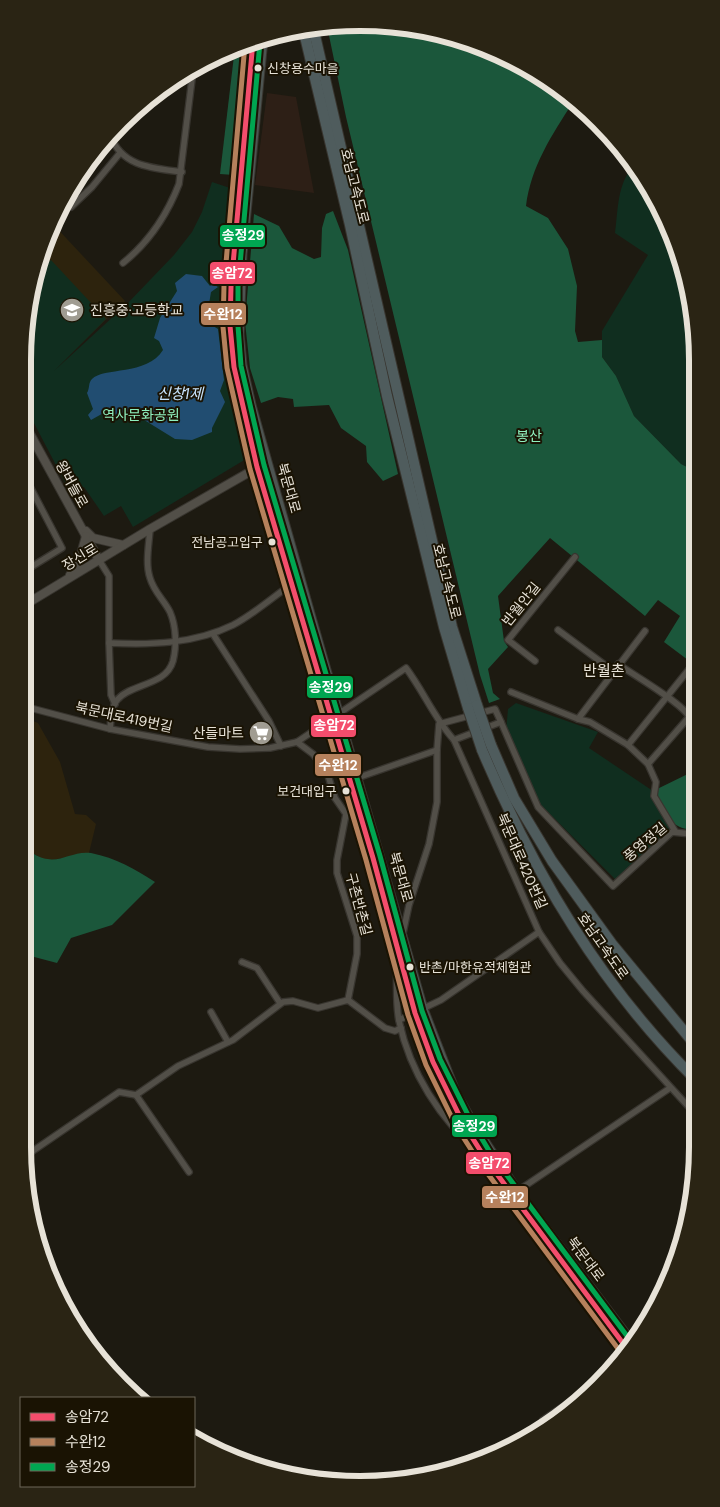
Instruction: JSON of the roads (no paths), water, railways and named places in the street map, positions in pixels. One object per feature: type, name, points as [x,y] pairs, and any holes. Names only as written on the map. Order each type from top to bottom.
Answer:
[{"type":"highway","name":"호남고속도로","points":[[315,34],[472,706]]},
{"type":"highway","name":"호남고속도로","points":[[305,36],[350,225],[389,405],[444,627],[507,808],[556,901],[584,946],[626,1003],[689,1072]]},
{"type":"highway","name":"호남고속도로","points":[[487,748],[533,832],[579,901],[689,1037]]},
{"type":"highway","points":[[514,798],[531,817],[570,876],[613,934],[689,1027]]},
{"type":"highway","points":[[626,1003],[656,1045],[689,1081]]},
{"type":"main road","name":"북문대로","points":[[262,46],[238,307],[242,365],[397,944],[447,1092],[485,1158],[628,1337]]},
{"type":"main road","name":"북문대로","points":[[252,50],[231,286],[230,326],[234,367],[257,467],[335,715],[357,778],[402,934],[419,1011],[456,1094],[514,1193],[623,1344]]},
{"type":"main road","name":"왕버들로","points":[[31,437],[99,560]]},
{"type":"main road","name":"장신로","points":[[31,601],[267,462]]},
{"type":"main road","points":[[81,526],[93,538],[123,545]]},
{"type":"main road","points":[[67,579],[78,564],[86,536]]},
{"type":"street","points":[[123,264],[148,238],[163,218],[172,201],[182,172],[192,77]]},
{"type":"street","points":[[114,142],[120,153],[139,166],[182,172]]},
{"type":"street","points":[[71,207],[92,187],[120,153]]},
{"type":"street","points":[[31,490],[62,548],[31,567]]},
{"type":"street","points":[[110,728],[114,704],[118,698],[167,672],[173,661],[174,628],[170,612],[156,592],[150,578],[147,561],[150,529]]},
{"type":"street","name":"반월안길","points":[[535,661],[508,640],[575,557]]},
{"type":"street","points":[[99,560],[109,576],[111,695],[114,704]]},
{"type":"street","points":[[109,643],[174,643],[213,634],[235,624],[293,584]]},
{"type":"street","points":[[558,630],[613,671]]},
{"type":"street","points":[[578,719],[645,631]]},
{"type":"street","points":[[213,634],[269,721],[281,746]]},
{"type":"street","points":[[618,664],[688,713],[689,717],[648,764]]},
{"type":"street","name":"북문대로420번길","points":[[335,715],[406,668],[422,689],[439,724],[454,740],[539,932],[571,977],[689,1108]]},
{"type":"street","points":[[628,745],[668,698],[689,669]]},
{"type":"street","points":[[511,692],[590,722],[628,745],[648,764],[656,782],[654,796],[675,831]]},
{"type":"street","name":"북문대로419번길","points":[[31,708],[110,728],[223,749],[281,746],[297,742],[335,715]]},
{"type":"street","points":[[439,724],[495,709],[500,722],[454,740]]},
{"type":"street","name":"풍영정길","points":[[500,722],[538,807],[613,886],[675,831],[689,834]]},
{"type":"street","name":"북문대로","points":[[402,934],[409,905],[429,844],[437,802],[439,724]]},
{"type":"street","name":"구촌반촌길","points":[[297,742],[313,754],[327,772],[334,798],[346,814],[337,860],[337,873],[357,936],[357,954],[348,1000]]},
{"type":"street","points":[[357,778],[437,750]]},
{"type":"street","points":[[399,1020],[441,1000],[539,932]]},
{"type":"street","points":[[397,944],[399,1020],[407,1050],[429,1095],[450,1125],[485,1158]]},
{"type":"street","points":[[242,962],[257,968],[280,1003]]},
{"type":"street","points":[[136,1096],[178,1066],[228,1042],[254,1025],[280,1003],[287,1000],[318,1008],[348,1000],[385,1028],[395,1031],[401,1028]]},
{"type":"street","points":[[211,1012],[228,1042]]},
{"type":"street","points":[[514,1193],[670,1088]]},
{"type":"street","points":[[31,1152],[119,1092],[136,1096],[189,1172]]},
{"type":"water","name":"신창1제","points":[[186,274],[202,276],[210,286],[213,284],[218,287],[211,292],[207,316],[213,326],[218,329],[224,380],[220,391],[225,402],[212,428],[212,432],[192,440],[175,439],[141,418],[112,414],[107,411],[91,420],[88,415],[93,409],[87,393],[92,379],[105,373],[147,364],[163,350],[159,341],[154,338],[160,318],[177,291],[175,283]]},
{"type":"place","name":"신창용수마을","points":[[258,68]]},
{"type":"place","name":"진흥중·고등학교","points":[[72,310]]},
{"type":"place","name":"전남공고입구","points":[[272,542]]},
{"type":"place","name":"산들마트","points":[[261,733]]},
{"type":"place","name":"보건대입구","points":[[346,791]]},
{"type":"place","name":"반촌/마한유적체험관","points":[[410,967]]},
{"type":"district","name":"반월촌","points":[[604,671]]},
{"type":"park label","name":"역사문화공원","points":[[141,415]]},
{"type":"park label","name":"봉산","points":[[529,436]]}]
